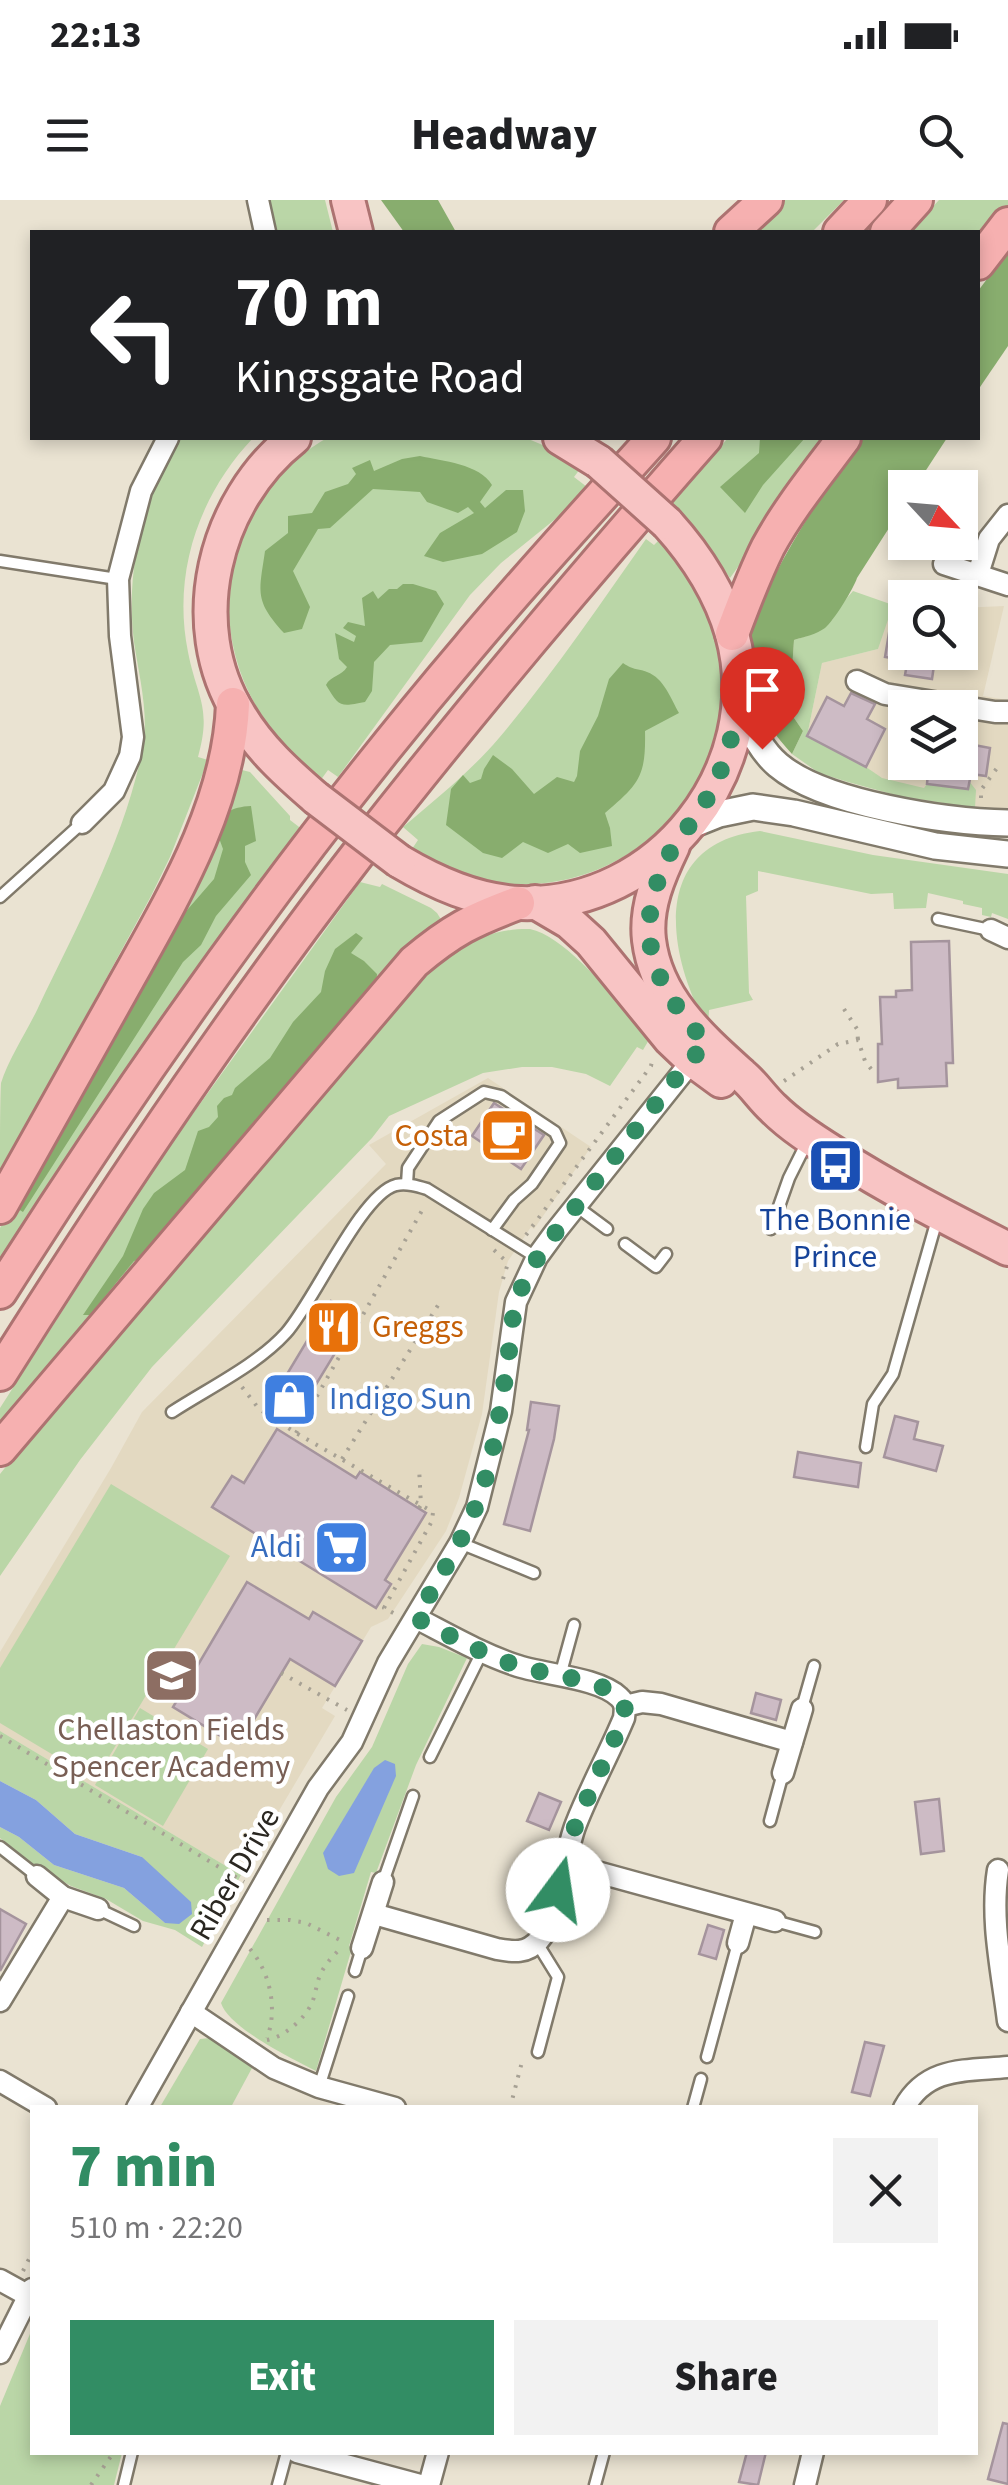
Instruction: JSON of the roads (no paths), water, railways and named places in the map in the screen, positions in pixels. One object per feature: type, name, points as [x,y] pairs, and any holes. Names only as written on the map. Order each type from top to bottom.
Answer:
[{"type":"highway","points":[[732,230],[766,200]]},
{"type":"highway","points":[[842,230],[870,200]]},
{"type":"highway","points":[[888,230],[916,200]]},
{"type":"highway","points":[[980,260],[1008,224]]},
{"type":"highway","points":[[0,1292],[112,1119],[302,856],[468,648],[652,440]]},
{"type":"highway","points":[[0,1374],[154,1135],[342,876],[505,671],[703,440]]},
{"type":"highway","points":[[732,634],[770,545],[843,440]]},
{"type":"highway","points":[[0,1207],[191,858],[227,759],[233,704]]},
{"type":"highway","points":[[0,1449],[414,962],[456,928],[527,902]]},
{"type":"main road","points":[[348,200],[356,230]]},
{"type":"main road","points":[[292,440],[254,476],[226,528],[218,553],[210,614],[219,668],[233,704],[275,763],[399,861],[469,894],[527,902],[586,894],[653,860],[682,834]]},
{"type":"main road","points":[[563,440],[599,462],[683,541],[710,582],[732,634],[738,700],[729,748],[703,806],[659,875],[648,936],[655,968],[699,1051]]},
{"type":"main road","points":[[527,902],[570,922],[592,942],[649,1015],[699,1051],[750,1099],[776,1096],[809,1137],[862,1172],[1008,1249]]},
{"type":"street","points":[[258,200],[265,230]]},
{"type":"street","points":[[82,822],[114,790],[130,756],[133,737],[120,636],[118,579],[141,490],[167,440]]},
{"type":"street","points":[[978,574],[990,538],[1008,515]]},
{"type":"street","points":[[944,564],[1008,585]]},
{"type":"street","points":[[857,682],[885,694],[1008,712]]},
{"type":"street","points":[[738,700],[762,749],[778,765],[806,782],[906,812],[1008,823]]},
{"type":"street","points":[[682,834],[720,814],[753,807],[934,846],[1008,854]]},
{"type":"street","name":"Riber Drive","points":[[139,2105],[318,1788],[352,1742],[388,1663],[477,1507],[500,1410],[516,1302],[537,1257],[699,1051]]},
{"type":"street","points":[[374,1914],[497,1949],[517,1952],[537,1943],[552,1918],[576,1823],[624,1718],[621,1698],[608,1690],[518,1666],[416,1618]]},
{"type":"street","points":[[625,1706],[642,1702],[660,1704],[792,1742]]},
{"type":"street","points":[[783,1773],[802,1708]]},
{"type":"street","points":[[564,1862],[775,1920]]},
{"type":"street","points":[[998,1870],[995,1918],[1008,2021]]},
{"type":"street","points":[[37,1876],[63,1897],[98,1909]]},
{"type":"street","points":[[362,1948],[383,1882]]},
{"type":"street","points":[[0,2001],[63,1897]]},
{"type":"street","points":[[738,1943],[746,1914]]},
{"type":"street","points":[[190,2012],[274,2068],[320,2087],[384,2105]]},
{"type":"street","points":[[906,2105],[927,2080],[942,2074],[1008,2067]]},
{"type":"street","points":[[0,2081],[41,2105]]},
{"type":"street","points":[[0,2280],[30,2292],[0,2354]]},
{"type":"street","points":[[308,2455],[420,2485]]},
{"type":"street","points":[[429,2485],[437,2455]]},
{"type":"street","points":[[805,2485],[812,2455]]},
{"type":"lane","points":[[0,561],[118,579]]},
{"type":"lane","points":[[0,897],[82,822]]},
{"type":"lane","points":[[938,919],[1000,934]]},
{"type":"lane","points":[[407,1184],[408,1168],[439,1120],[484,1092],[502,1096],[554,1132],[560,1143],[532,1184],[514,1200],[492,1230]]},
{"type":"lane","points":[[771,1229],[809,1137]]},
{"type":"lane","points":[[172,1412],[251,1362],[286,1332],[365,1211],[379,1195],[396,1185],[427,1189],[537,1257]]},
{"type":"lane","points":[[576,1206],[607,1229]]},
{"type":"lane","points":[[866,1447],[873,1404],[894,1374],[939,1214]]},
{"type":"lane","points":[[626,1244],[656,1267],[666,1254]]},
{"type":"lane","points":[[460,1542],[534,1573]]},
{"type":"lane","points":[[560,1676],[574,1624]]},
{"type":"lane","points":[[430,1757],[482,1652]]},
{"type":"lane","points":[[802,1708],[814,1666]]},
{"type":"lane","points":[[770,1821],[783,1773]]},
{"type":"lane","points":[[383,1882],[413,1796]]},
{"type":"lane","points":[[0,1847],[37,1876]]},
{"type":"lane","points":[[98,1909],[134,1926]]},
{"type":"lane","points":[[775,1920],[815,1932]]},
{"type":"lane","points":[[537,1943],[558,1977],[538,2052]]},
{"type":"lane","points":[[707,2057],[738,1943]]},
{"type":"lane","points":[[355,1971],[362,1948]]},
{"type":"lane","points":[[320,2087],[348,1996]]},
{"type":"lane","points":[[695,2105],[701,2079]]},
{"type":"lane","points":[[124,2485],[131,2455]]},
{"type":"lane","points":[[278,2485],[286,2455]]},
{"type":"lane","points":[[595,2485],[603,2455]]},
{"type":"water","points":[[385,1760],[395,1764],[396,1776],[354,1873],[339,1876],[328,1869],[323,1853],[374,1768]]},
{"type":"water","points":[[0,1781],[36,1800],[75,1834],[142,1857],[191,1902],[192,1914],[179,1924],[165,1923],[124,1888],[54,1865],[0,1827]]},
{"type":"place","name":"Costa","points":[[508,1136]]},
{"type":"place","name":"The Bonnie Prince","points":[[835,1166]]},
{"type":"place","name":"Greggs","points":[[333,1327]]},
{"type":"place","name":"Indigo Sun","points":[[290,1399]]},
{"type":"place","name":"Aldi","points":[[341,1547]]},
{"type":"place","name":"Chellaston Fields Spencer Academy","points":[[171,1676]]}]
